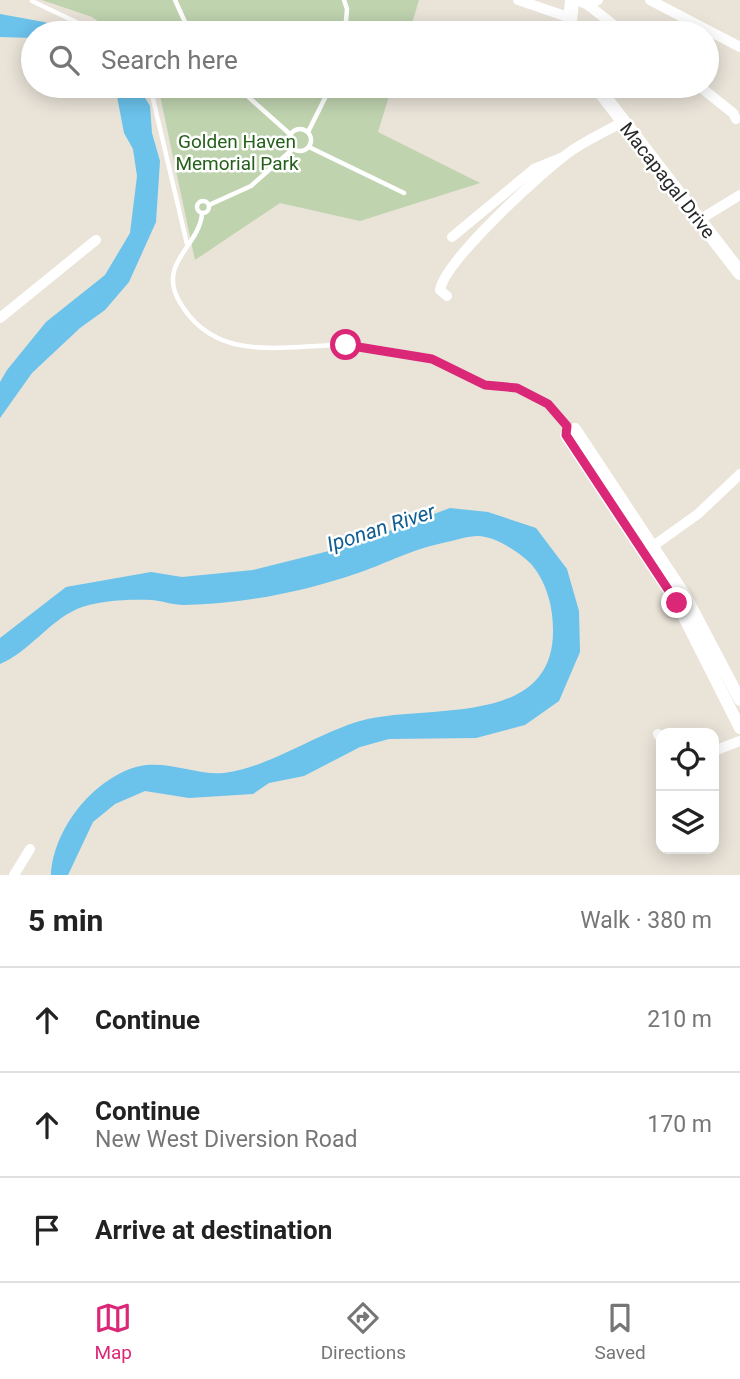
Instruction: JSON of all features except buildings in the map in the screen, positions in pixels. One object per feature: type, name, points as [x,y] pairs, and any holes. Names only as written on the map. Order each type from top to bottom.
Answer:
[{"type":"main road","points":[[568,21],[572,0]]},
{"type":"main road","name":"Macapagal Drive","points":[[605,98],[740,273]]},
{"type":"street","points":[[518,0],[568,17]]},
{"type":"street","points":[[577,0],[593,3],[612,21]]},
{"type":"street","points":[[650,0],[690,21]]},
{"type":"street","points":[[719,36],[740,47]]},
{"type":"street","points":[[714,98],[733,113],[736,120]]},
{"type":"street","points":[[452,237],[534,169],[561,158],[623,122]]},
{"type":"street","points":[[447,296],[440,287],[454,262],[561,158]]},
{"type":"street","points":[[699,220],[740,195]]},
{"type":"street","points":[[0,318],[96,240]]},
{"type":"street","points":[[569,430],[687,597],[740,701]]},
{"type":"street","points":[[569,430],[677,603],[740,728]]},
{"type":"street","points":[[653,546],[698,514],[740,474]]},
{"type":"street","points":[[719,749],[740,741]]},
{"type":"street","points":[[13,875],[30,849]]},
{"type":"lane","points":[[175,0],[185,21]]},
{"type":"lane","points":[[344,0],[347,9],[346,21]]},
{"type":"lane","points":[[32,1],[74,21]]},
{"type":"lane","points":[[153,98],[187,244]]},
{"type":"lane","points":[[249,98],[291,135]]},
{"type":"lane","points":[[308,132],[299,129],[291,135],[290,141],[294,148],[303,150],[309,147],[311,141],[308,132],[325,98]]},
{"type":"lane","points":[[309,147],[404,193]]},
{"type":"lane","points":[[209,205],[251,186],[294,148]]},
{"type":"lane","points":[[202,214],[197,210],[197,204],[205,201],[209,205]]},
{"type":"lane","points":[[202,214],[208,211],[209,205]]},
{"type":"lane","points":[[202,214],[199,230],[181,251],[173,273],[177,298],[188,314],[216,336],[251,348],[361,346],[432,359],[485,385],[517,388],[533,394],[548,404],[569,430]]},
{"type":"green space","points":[[42,0],[419,0],[413,21],[98,21]]},
{"type":"green space","name":"Golden Haven Memorial Park","points":[[161,98],[388,98],[378,132],[480,183],[360,221],[280,203],[195,260]]},
{"type":"water","points":[[0,14],[38,21],[21,21],[21,38],[0,37]]},
{"type":"water","points":[[117,98],[145,98],[150,106],[152,133],[160,161],[156,222],[129,282],[105,310],[80,328],[32,373],[0,418],[0,382],[7,370],[46,322],[105,275],[130,233],[137,176],[133,149],[124,133]]},
{"type":"water","points":[[450,508],[488,512],[536,528],[567,569],[579,611],[580,652],[559,701],[525,725],[476,738],[389,739],[360,747],[304,776],[269,783],[253,794],[189,798],[145,791],[115,804],[93,822],[68,875],[51,875],[53,858],[67,824],[90,795],[120,774],[147,765],[214,773],[240,770],[360,721],[449,711],[509,698],[532,684],[548,662],[553,630],[552,613],[542,580],[527,560],[500,542],[474,536],[423,548],[337,580],[272,596],[206,604],[180,605],[134,600],[85,606],[57,621],[20,652],[0,664],[0,638],[66,587],[151,572],[182,577],[253,570],[349,546]]},
{"type":"route","points":[[346,345],[432,359],[485,385],[517,388],[548,404],[567,426],[566,435],[677,603]]},
{"type":"water label","name":"Iponan River","points":[[381,528]]}]
